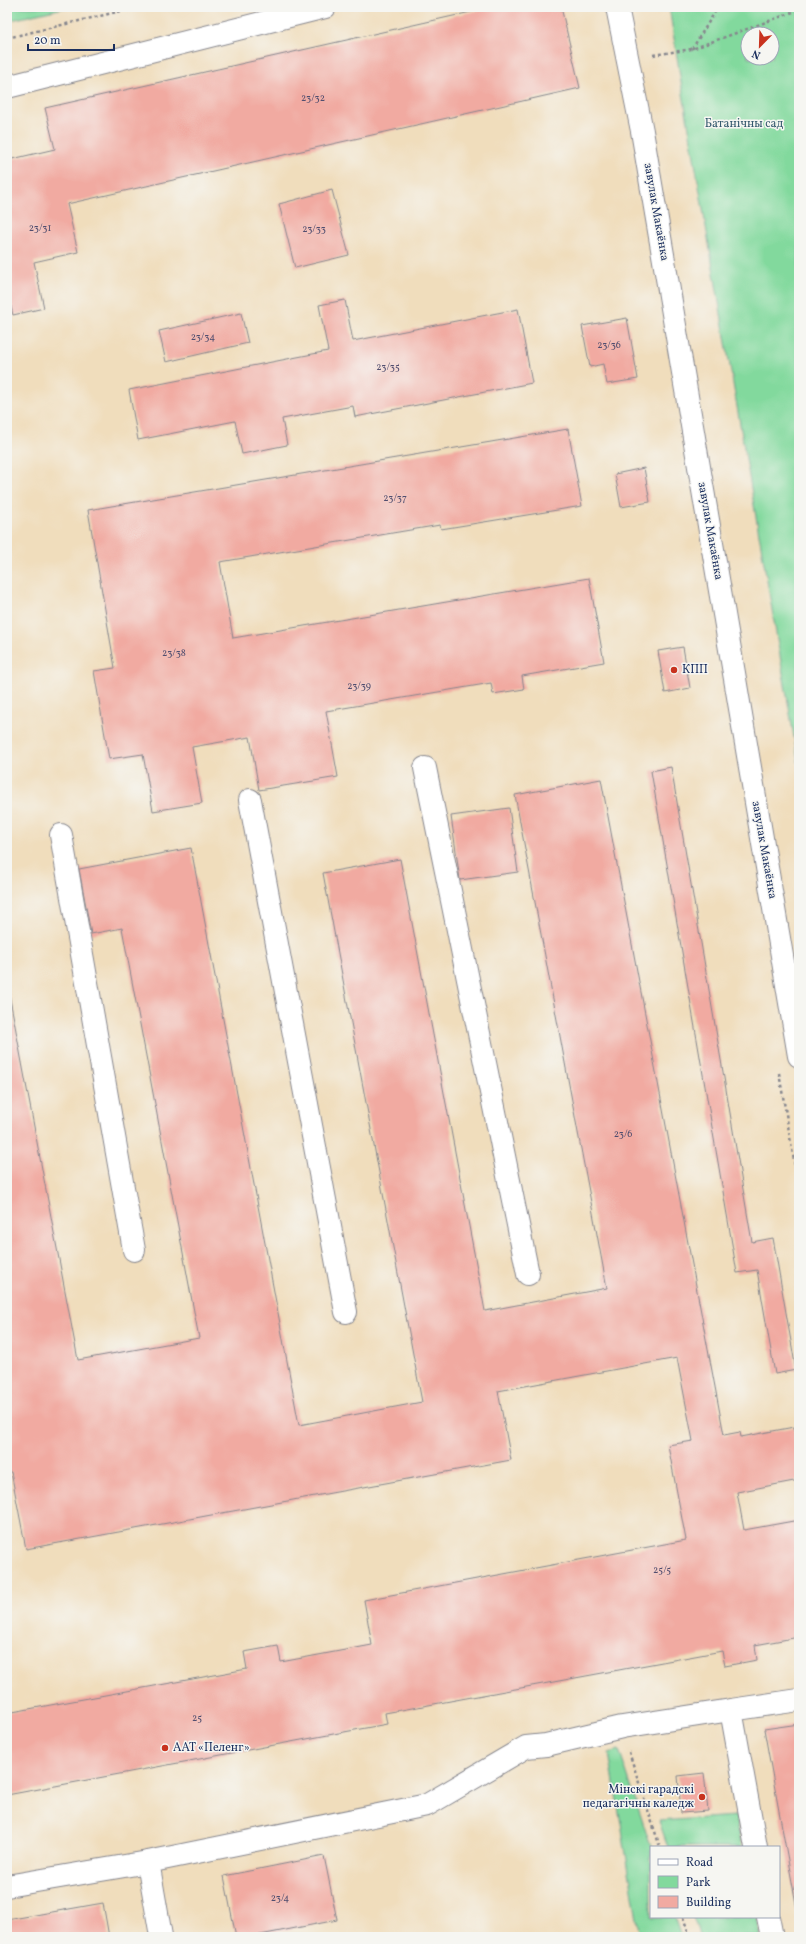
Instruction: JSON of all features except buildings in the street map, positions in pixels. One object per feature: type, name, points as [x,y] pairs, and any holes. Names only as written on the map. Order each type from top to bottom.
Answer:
[{"type":"street","points":[[7,87],[325,7]]},
{"type":"street","name":"завулак Макаёнка","points":[[618,7],[642,131],[799,1056]]},
{"type":"street","points":[[424,768],[528,1274]]},
{"type":"street","points":[[250,800],[346,1312]]},
{"type":"street","points":[[62,835],[134,1250]]},
{"type":"street","points":[[7,1886],[148,1862],[427,1805],[526,1747],[546,1745],[622,1728],[799,1700]]},
{"type":"street","points":[[731,1710],[756,1846]]},
{"type":"street","points":[[148,1862],[160,1936]]},
{"type":"street","points":[[768,1918],[772,1937]]},
{"type":"path","points":[[7,38],[138,7]]},
{"type":"path","points":[[692,49],[718,7]]},
{"type":"path","points":[[628,60],[692,49],[799,10]]},
{"type":"path","points":[[622,1728],[660,1846]]},
{"type":"path","points":[[683,1918],[690,1937]]},
{"type":"green space","points":[[7,7],[68,7],[7,21]]},
{"type":"green space","name":"Батанічны сад","points":[[669,7],[799,7],[799,766],[681,82]]},
{"type":"green space","points":[[619,1750],[651,1846],[650,1918],[675,1918],[682,1937],[640,1937],[609,1753]]},
{"type":"green space","points":[[736,1816],[742,1846],[668,1846],[659,1821]]},
{"type":"green space","points":[[693,1918],[756,1918],[760,1937],[700,1937]]},
{"type":"place","name":"КПП","points":[[674,670]]},
{"type":"place","name":"ААТ «Пеленг»","points":[[165,1748]]},
{"type":"place","name":"Мінскі гарадскі педагагічны каледж","points":[[702,1797]]}]
